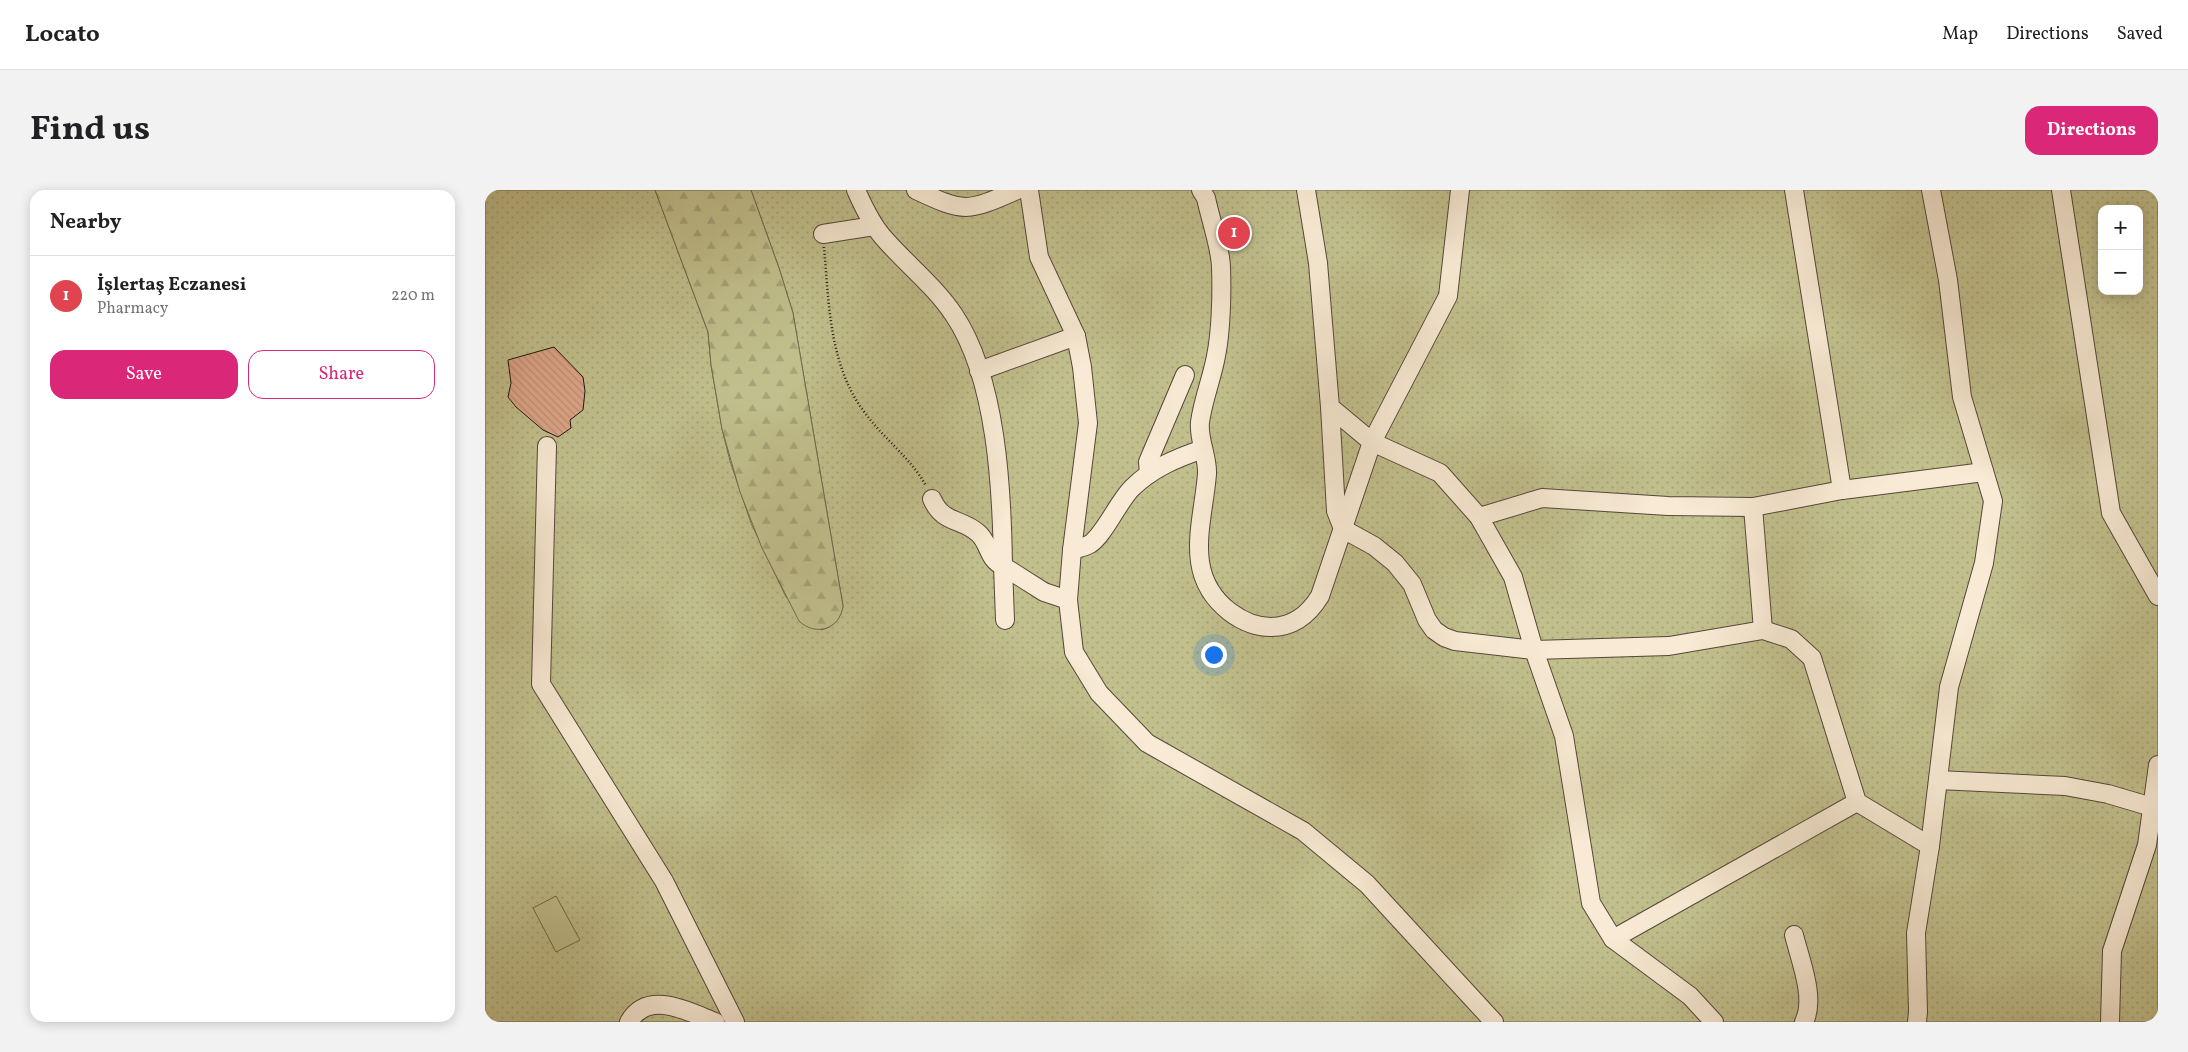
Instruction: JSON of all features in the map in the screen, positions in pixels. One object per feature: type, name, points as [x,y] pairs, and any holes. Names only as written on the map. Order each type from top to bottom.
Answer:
[{"type":"street","points":[[856,190],[874,226],[943,300],[955,316],[972,351],[979,371],[991,422],[1001,498],[1005,620]]},
{"type":"street","points":[[916,190],[956,207],[969,208],[980,206],[1017,190]]},
{"type":"street","points":[[1029,190],[1039,257],[1076,336],[1082,367],[1088,423],[1071,550],[1068,600],[1074,652],[1099,693],[1147,743],[1303,831],[1367,884],[1494,1022]]},
{"type":"street","points":[[1201,190],[1205,198],[1221,266],[1217,353],[1200,423],[1207,472],[1197,546],[1201,570],[1208,588],[1220,604],[1238,618],[1254,625],[1272,627],[1289,624],[1302,617],[1312,608],[1320,596],[1372,442],[1448,296],[1461,190]]},
{"type":"street","points":[[1306,190],[1318,263],[1330,407],[1335,511],[1343,529],[1373,546],[1395,563],[1412,584],[1427,620],[1434,630],[1444,637],[1455,641],[1534,650],[1669,646],[1763,630],[1791,639],[1812,658],[1857,802],[1930,846]]},
{"type":"street","points":[[1794,190],[1842,490]]},
{"type":"street","points":[[1917,1022],[1916,933],[1930,846],[1949,687],[1986,554],[1993,502],[1961,397],[1948,280],[1931,190]]},
{"type":"street","points":[[2061,190],[2111,513],[2158,596]]},
{"type":"street","points":[[823,234],[874,226]]},
{"type":"street","points":[[979,371],[1076,336]]},
{"type":"street","points":[[1149,474],[1148,462],[1185,375]]},
{"type":"street","points":[[1330,407],[1372,442],[1440,473],[1479,517],[1513,577],[1534,650],[1564,736],[1591,903],[1613,938],[1690,996],[1714,1022]]},
{"type":"street","points":[[547,446],[541,684],[665,881],[735,1022]]},
{"type":"street","points":[[1071,550],[1089,545],[1095,540],[1123,499],[1149,474],[1180,457],[1203,449]]},
{"type":"street","points":[[1479,517],[1542,498],[1668,506],[1753,507],[1842,490],[1984,472]]},
{"type":"street","points":[[932,499],[938,511],[947,518],[978,533],[985,542],[994,561],[1044,592],[1068,600]]},
{"type":"street","points":[[1753,507],[1763,630]]},
{"type":"street","points":[[2110,1022],[2112,951],[2147,845],[2158,765]]},
{"type":"street","points":[[1938,780],[2065,786],[2108,794],[2153,807]]},
{"type":"street","points":[[1613,938],[1857,802]]},
{"type":"street","points":[[1793,935],[1809,994],[1809,1009],[1804,1022]]},
{"type":"street","points":[[629,1022],[643,1008],[655,1004],[668,1005],[715,1022]]},
{"type":"path","points":[[823,234],[832,326],[836,351],[845,377],[865,413],[913,466],[932,499]]},
{"type":"green space","points":[[485,190],[655,190],[708,332],[711,365],[722,429],[730,461],[751,523],[786,597],[821,630],[836,622],[843,606],[793,313],[751,190],[2158,190],[2158,1022],[485,1022]]},
{"type":"green space","points":[[655,190],[751,190],[793,313],[843,606],[837,620],[826,628],[813,629],[799,621],[762,548],[740,492],[722,429],[711,365],[708,332]]},
{"type":"green space","points":[[556,896],[580,940],[556,952],[533,908]]},
{"type":"building","points":[[554,347],[583,377],[585,391],[583,410],[570,420],[571,428],[558,437],[543,430],[516,407],[508,397],[511,383],[508,360]]},
{"type":"place","name":"İşlertaş Eczanesi","points":[[1234,233]]}]
